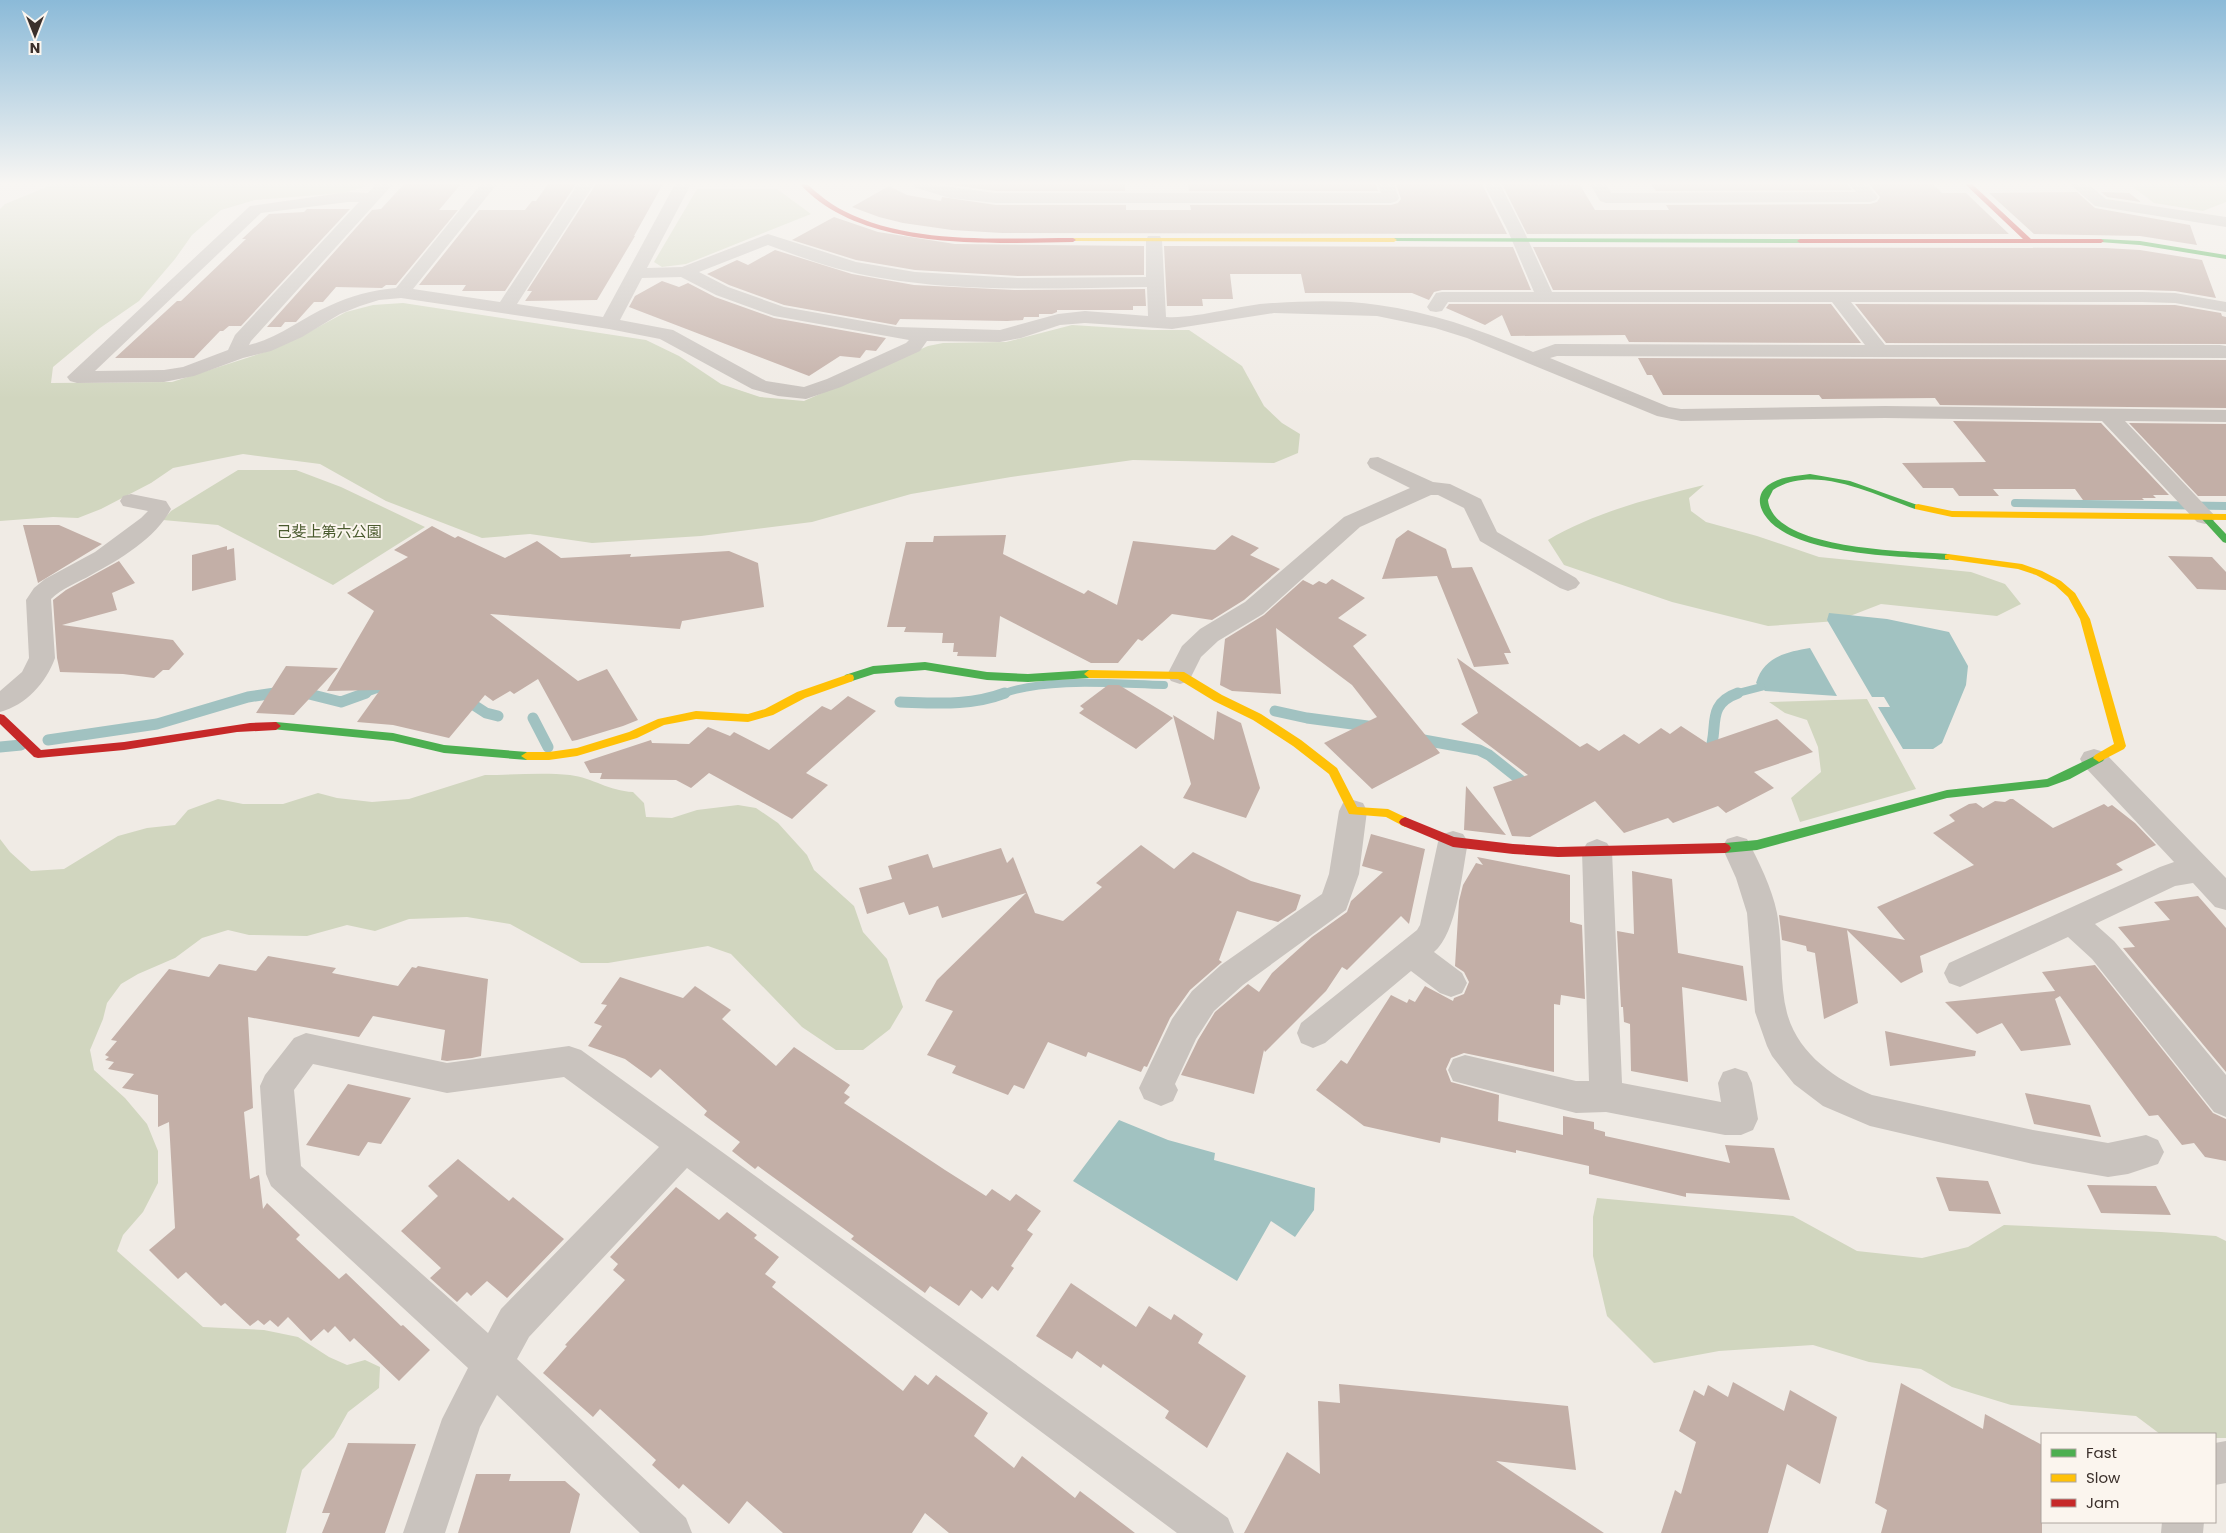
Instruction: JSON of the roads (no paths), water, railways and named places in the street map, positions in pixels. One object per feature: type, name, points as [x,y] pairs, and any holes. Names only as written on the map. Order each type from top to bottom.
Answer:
[{"type":"street","points":[[206,256],[77,376],[164,376],[187,372],[236,354],[264,347],[295,333],[334,310],[354,302],[378,295],[402,293],[666,334],[759,385],[806,394],[913,347],[922,334]]},
{"type":"street","points":[[236,354],[242,339],[319,256]]},
{"type":"street","points":[[402,293],[432,256]]},
{"type":"street","points":[[505,308],[539,256]]},
{"type":"street","points":[[610,324],[646,256]]},
{"type":"street","points":[[637,273],[684,272],[726,256]]},
{"type":"street","points":[[813,256],[847,265],[921,278],[965,282],[1155,282]]},
{"type":"street","points":[[1154,256],[1157,323]]},
{"type":"street","points":[[1526,256],[1545,297]]},
{"type":"street","points":[[684,272],[722,291],[780,312],[888,331],[922,334],[1000,336],[1014,334],[1058,320],[1085,317],[1157,323],[1192,321],[1274,308],[1377,310],[1439,323],[1534,358],[1664,412],[1681,415],[1885,412],[2226,416]]},
{"type":"street","points":[[1436,307],[1442,296],[2142,297],[2175,298],[2226,307]]},
{"type":"street","points":[[1838,297],[1879,350]]},
{"type":"street","points":[[1534,358],[1555,350],[2226,352]]},
{"type":"street","points":[[2108,415],[2205,512],[2226,540]]},
{"type":"street","points":[[1378,463],[1428,488],[1442,489],[1473,504],[1488,536],[1568,583]]},
{"type":"street","points":[[1353,811],[1388,813],[1418,829],[1453,842],[1549,851],[1698,850],[1757,845],[1947,794],[2062,780],[2094,759],[2120,746],[2085,619],[2072,595],[2058,583],[2019,566],[1816,542],[1792,533],[1774,522],[1766,511],[1763,502],[1765,493],[1772,485],[1787,478],[1811,477],[1851,484],[1930,512],[1952,514],[2205,512]]},
{"type":"street","points":[[1180,675],[1191,652],[1209,635],[1254,608],[1352,522],[1428,488]]},
{"type":"street","points":[[0,703],[28,683],[40,665],[42,658],[38,600],[41,595],[55,584],[85,568],[150,523],[159,513],[160,509],[158,506],[131,501]]},
{"type":"street","points":[[0,718],[38,754],[67,753],[173,739],[249,725],[282,726],[394,737],[444,749],[517,756],[549,756],[577,752],[633,735],[662,722],[696,714],[748,718],[769,712],[801,695],[873,670],[925,666],[987,676],[1028,678],[1086,674],[1180,675],[1218,698],[1257,717],[1297,743],[1333,771],[1353,811],[1344,874],[1335,901],[1232,976],[1203,1001],[1184,1029],[1156,1088],[1161,1090]]},
{"type":"street","points":[[2094,759],[2226,898]]},
{"type":"street","points":[[1313,1033],[1428,939],[1435,929],[1453,842]]},
{"type":"street","points":[[1737,847],[1751,878],[1762,913],[1771,1012],[1775,1028],[1795,1060],[1821,1086],[1835,1095],[1870,1110],[2033,1147],[2108,1160],[2128,1158],[2146,1152]]},
{"type":"street","points":[[1598,851],[1606,1096]]},
{"type":"street","points":[[1960,973],[2170,875],[2199,870]]},
{"type":"street","points":[[2071,921],[2104,950],[2226,1101]]},
{"type":"street","points":[[1413,952],[1430,969],[1451,983]]},
{"type":"street","points":[[672,1533],[492,1363],[284,1174],[277,1086],[306,1048],[447,1078],[569,1061],[1213,1533]]},
{"type":"street","points":[[1465,1070],[1576,1097],[1606,1096],[1726,1119],[1741,1119],[1735,1083]]},
{"type":"street","points":[[424,1533],[462,1419],[515,1323],[684,1146]]},
{"type":"water","points":[[1829,613],[1887,619],[1949,632],[1968,666],[1966,685],[1942,743],[1933,749],[1903,749],[1878,707],[1890,707],[1884,697],[1872,697],[1827,620]]},
{"type":"water","points":[[1810,648],[1837,696],[1765,691],[1756,683],[1764,667],[1777,657]]},
{"type":"water","points":[[1119,1120],[1168,1140],[1215,1153],[1214,1160],[1315,1188],[1314,1210],[1295,1237],[1271,1221],[1237,1281],[1073,1181]]},
{"type":"waterway","points":[[2015,503],[2226,506]]},
{"type":"waterway","points":[[1002,694],[1040,685],[1060,683],[1164,685]]},
{"type":"waterway","points":[[1734,694],[1761,687]]},
{"type":"waterway","points":[[363,694],[380,688],[388,689]]},
{"type":"waterway","points":[[267,694],[282,692]]},
{"type":"waterway","points":[[301,692],[310,694]]},
{"type":"waterway","points":[[48,740],[157,724],[248,697],[275,693]]},
{"type":"waterway","points":[[305,693],[341,702],[366,693]]},
{"type":"waterway","points":[[900,702],[966,702],[1005,693]]},
{"type":"waterway","points":[[1709,753],[1717,711],[1727,698],[1738,693]]},
{"type":"waterway","points":[[466,700],[486,713],[498,716]]},
{"type":"waterway","points":[[1275,711],[1307,718],[1375,727]]},
{"type":"waterway","points":[[533,718],[548,747]]},
{"type":"waterway","points":[[1418,739],[1479,750],[1489,755],[1528,786]]},
{"type":"waterway","points":[[0,747],[21,745]]},
{"type":"park label","name":"己斐上第六公園","points":[[329,532]]}]
